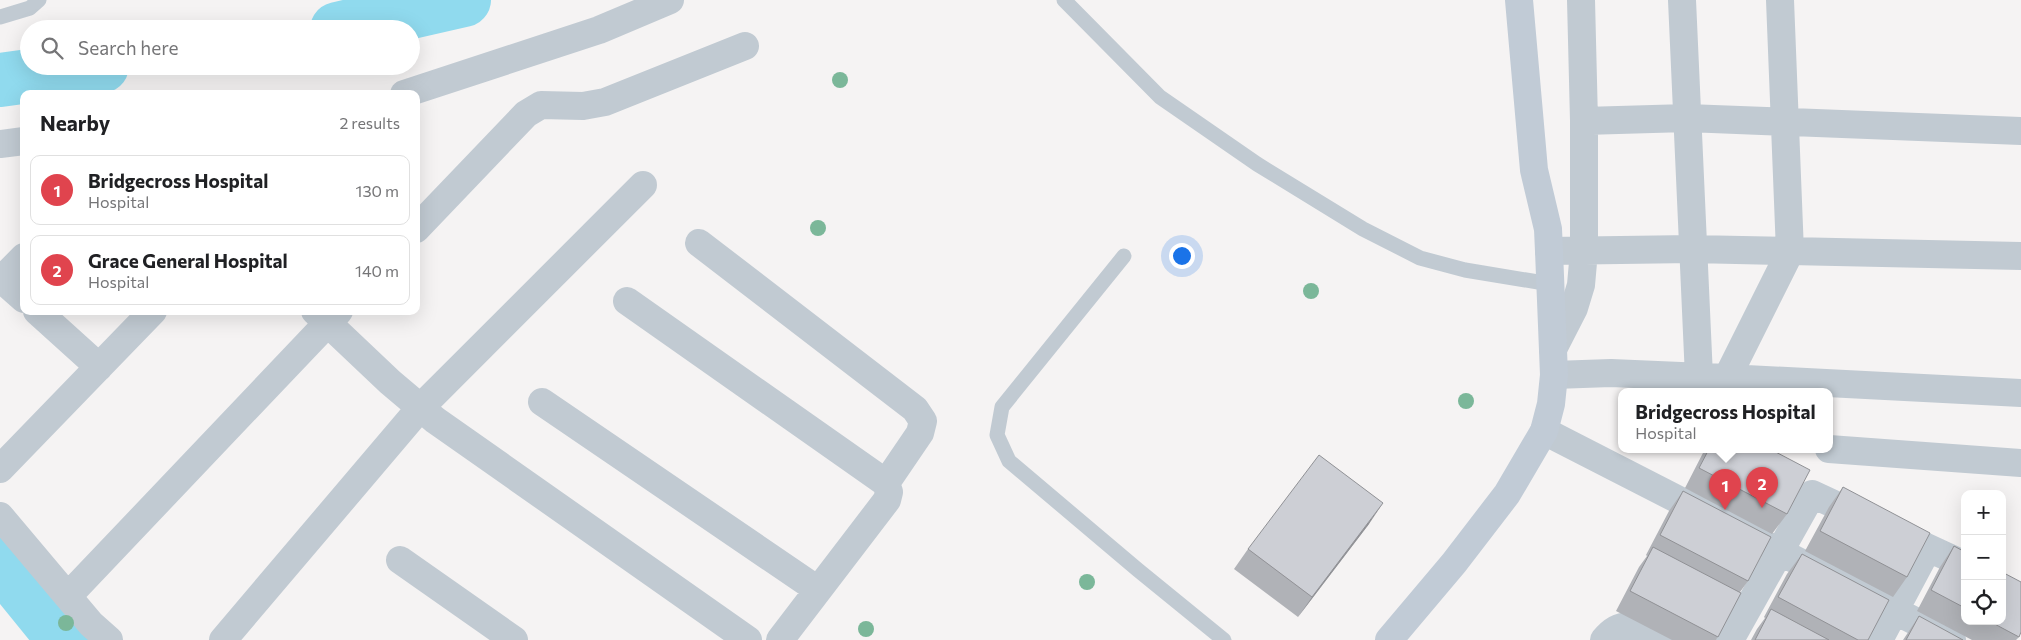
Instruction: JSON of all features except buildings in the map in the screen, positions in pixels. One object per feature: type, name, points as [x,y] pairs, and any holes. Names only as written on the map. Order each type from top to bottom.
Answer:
[{"type":"street","points":[[416,90],[599,30],[670,0]]},
{"type":"street","points":[[1554,362],[1581,285],[1584,251],[1584,122],[1580,0]]},
{"type":"street","points":[[1682,0],[1699,377]]},
{"type":"street","points":[[1726,378],[1790,252],[1780,0]]},
{"type":"street","points":[[1394,638],[1507,494],[1544,431],[1551,404],[1554,362],[1550,252],[1548,229],[1534,170],[1519,1]]},
{"type":"street","points":[[420,225],[526,114],[541,105],[583,106],[605,102],[746,46]]},
{"type":"street","points":[[1584,122],[1687,118],[2021,131]]},
{"type":"street","points":[[0,144],[20,142]]},
{"type":"street","points":[[223,640],[420,408],[643,185]]},
{"type":"street","points":[[699,243],[915,408],[923,421],[920,433],[886,483]]},
{"type":"street","points":[[1550,252],[1692,249],[2021,256]]},
{"type":"street","points":[[20,261],[0,279],[20,296]]},
{"type":"street","points":[[627,301],[886,483],[889,492],[887,500],[780,640]]},
{"type":"street","points":[[41,315],[99,367]]},
{"type":"street","points":[[0,469],[149,315]]},
{"type":"street","points":[[68,596],[327,315],[390,382],[434,420],[748,640]]},
{"type":"street","points":[[1554,362],[1618,382],[1699,377],[2021,393]]},
{"type":"street","points":[[542,402],[818,590]]},
{"type":"street","points":[[1544,431],[1952,640]]},
{"type":"street","points":[[1833,449],[2021,463]]},
{"type":"street","points":[[1730,640],[1812,494],[1961,563]]},
{"type":"street","points":[[0,516],[91,624],[109,640]]},
{"type":"street","points":[[1879,640],[1928,548]]},
{"type":"street","points":[[400,560],[514,640]]},
{"type":"street","points":[[1720,600],[1771,626]]},
{"type":"street","points":[[1604,640],[1618,628],[1631,625],[1663,640]]},
{"type":"lane","points":[[1064,0],[1160,97],[1257,164],[1363,230],[1420,258],[1465,270],[1550,284]]},
{"type":"lane","points":[[0,17],[30,3]]},
{"type":"lane","points":[[1124,256],[1002,407],[997,435],[1009,461],[1224,640]]},
{"type":"waterway","points":[[376,20],[464,0]]},
{"type":"waterway","points":[[0,80],[36,75]]},
{"type":"waterway","points":[[0,561],[64,640]]},
{"type":"place","name":"Grace General Hospital","points":[[1762,508]]},
{"type":"place","name":"Bridgecross Hospital","points":[[1725,510]]}]
